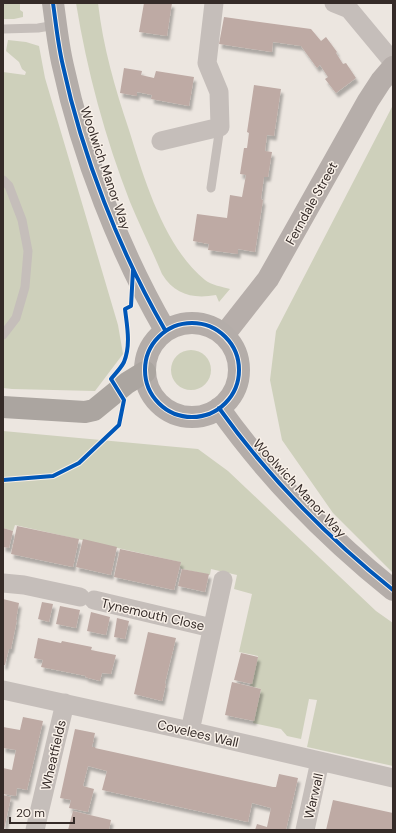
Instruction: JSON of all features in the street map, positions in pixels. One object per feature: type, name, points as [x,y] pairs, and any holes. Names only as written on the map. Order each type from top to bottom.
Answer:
[{"type":"highway","points":[[3,407],[85,412],[94,410],[127,383],[144,372]]},
{"type":"main road","name":"Woolwich Manor Way","points":[[53,3],[62,65],[98,186],[133,268],[153,310],[165,330]]},
{"type":"main road","points":[[195,323],[210,326],[224,335],[234,348],[239,364],[238,381],[231,396],[219,408],[209,414],[187,416],[176,414],[157,402],[146,383],[144,372],[149,348],[156,338],[165,330],[180,324],[195,323]]},
{"type":"main road","name":"Woolwich Manor Way","points":[[219,408],[238,436],[323,530],[393,590]]},
{"type":"street","points":[[161,141],[220,127],[219,92],[207,63],[214,3]]},
{"type":"street","points":[[334,3],[350,10],[393,62]]},
{"type":"street","name":"Ferndale Street","points":[[224,335],[268,280],[368,101],[381,81],[393,67]]},
{"type":"street","name":"Tynemouth Close","points":[[190,731],[223,580]]},
{"type":"street","name":"Tynemouth Close","points":[[3,583],[24,584],[212,628]]},
{"type":"street","name":"Covelees Wall","points":[[3,690],[393,778]]},
{"type":"street","name":"Wheatfields","points":[[35,830],[65,703]]},
{"type":"street","name":"Warwall","points":[[305,830],[320,762]]},
{"type":"lane","points":[[3,29],[38,28],[56,25]]},
{"type":"lane","points":[[211,188],[220,127]]},
{"type":"lane","points":[[3,180],[9,186],[22,220],[28,251],[25,287],[16,318],[3,335]]},
{"type":"green space","points":[[3,3],[20,3],[20,10],[23,12],[23,17],[3,19]]},
{"type":"green space","points":[[76,3],[98,3],[106,51],[114,83],[157,211],[178,249],[191,266],[208,282],[230,289],[219,302],[216,295],[192,296],[185,294],[173,287],[162,274],[130,202],[105,129],[91,79]]},
{"type":"green space","points":[[8,40],[26,42],[39,46],[45,78],[118,325],[123,354],[95,391],[3,388],[3,72],[25,75],[26,72],[22,69],[19,62],[6,51]]},
{"type":"green space","points":[[393,105],[393,573],[333,513],[282,440],[270,380],[276,331]]},
{"type":"green space","points":[[195,350],[202,353],[208,359],[211,370],[210,378],[202,387],[195,390],[187,390],[180,387],[172,378],[171,366],[174,359],[183,351]]},
{"type":"green space","points":[[3,431],[198,449],[228,471],[376,611],[393,623],[393,766],[307,747],[317,700],[309,699],[301,739],[287,736],[281,729],[253,723],[261,689],[250,686],[258,656],[239,652],[252,594],[234,589],[237,575],[211,569],[210,575],[182,569],[180,567],[180,562],[15,525],[13,531],[3,528]]},
{"type":"building","points":[[144,3],[172,3],[167,36],[139,32]]},
{"type":"building","points":[[224,17],[311,29],[321,41],[326,37],[337,52],[336,53],[343,64],[346,63],[356,78],[336,93],[325,79],[328,77],[320,65],[317,68],[301,46],[273,42],[272,52],[219,44]]},
{"type":"building","points":[[124,68],[142,71],[141,75],[154,78],[156,71],[194,77],[189,106],[151,99],[152,95],[137,92],[137,96],[120,93]]},
{"type":"building","points":[[254,85],[281,89],[274,136],[267,135],[265,151],[272,152],[268,177],[264,177],[261,199],[263,200],[255,252],[238,249],[238,254],[208,250],[209,244],[193,241],[197,214],[227,218],[230,195],[242,197],[246,175],[240,174],[244,148],[247,148],[249,133],[247,132]]},
{"type":"building","points":[[17,526],[79,539],[73,567],[11,554]]},
{"type":"building","points":[[3,528],[13,531],[9,548],[3,547]]},
{"type":"building","points":[[83,539],[117,547],[111,575],[76,567]]},
{"type":"building","points":[[120,549],[181,562],[174,590],[114,577]]},
{"type":"building","points":[[182,569],[209,574],[205,592],[178,586]]},
{"type":"building","points":[[3,599],[19,603],[11,649],[9,649],[5,665],[3,665]]},
{"type":"building","points":[[42,602],[53,604],[49,622],[38,619]]},
{"type":"building","points":[[60,606],[80,610],[76,628],[56,624]]},
{"type":"building","points":[[91,612],[110,617],[106,635],[87,631]]},
{"type":"building","points":[[117,618],[129,621],[125,639],[114,637]]},
{"type":"building","points":[[148,632],[176,638],[162,701],[134,694]]},
{"type":"building","points":[[38,638],[92,647],[91,650],[116,655],[111,674],[102,673],[100,681],[85,677],[86,676],[41,667],[43,660],[34,658]]},
{"type":"building","points":[[241,653],[258,657],[252,684],[234,680]]},
{"type":"building","points":[[232,682],[261,689],[254,721],[225,715]]},
{"type":"building","points":[[23,717],[43,721],[27,790],[17,788],[16,796],[3,794],[3,768],[12,770],[16,750],[3,748],[3,727],[20,730]]},
{"type":"building","points":[[75,729],[95,733],[92,747],[95,748],[273,787],[276,787],[279,774],[298,778],[286,830],[255,830],[257,824],[267,827],[271,808],[252,803],[248,822],[102,790],[107,771],[88,766],[83,786],[94,789],[88,812],[69,808],[71,800],[60,798]]},
{"type":"building","points":[[3,795],[11,797],[4,830],[3,830]]},
{"type":"building","points":[[333,800],[393,813],[393,830],[326,830]]},
{"type":"building","points":[[73,811],[111,820],[109,830],[68,830]]},
{"type":"cycle path","points":[[53,3],[58,42],[71,100],[92,168],[118,236],[148,300],[165,330]]},
{"type":"cycle path","points":[[3,480],[53,476],[79,463],[119,425],[124,400],[111,379],[120,369],[126,356],[128,336],[125,309],[131,306],[133,270]]},
{"type":"cycle path","points":[[192,323],[210,327],[225,337],[235,352],[239,370],[235,388],[225,403],[210,413],[192,417],[174,413],[159,403],[149,388],[145,370],[149,352],[159,337],[174,327],[192,323]]},
{"type":"cycle path","points":[[219,408],[278,482],[345,549],[393,590]]}]
